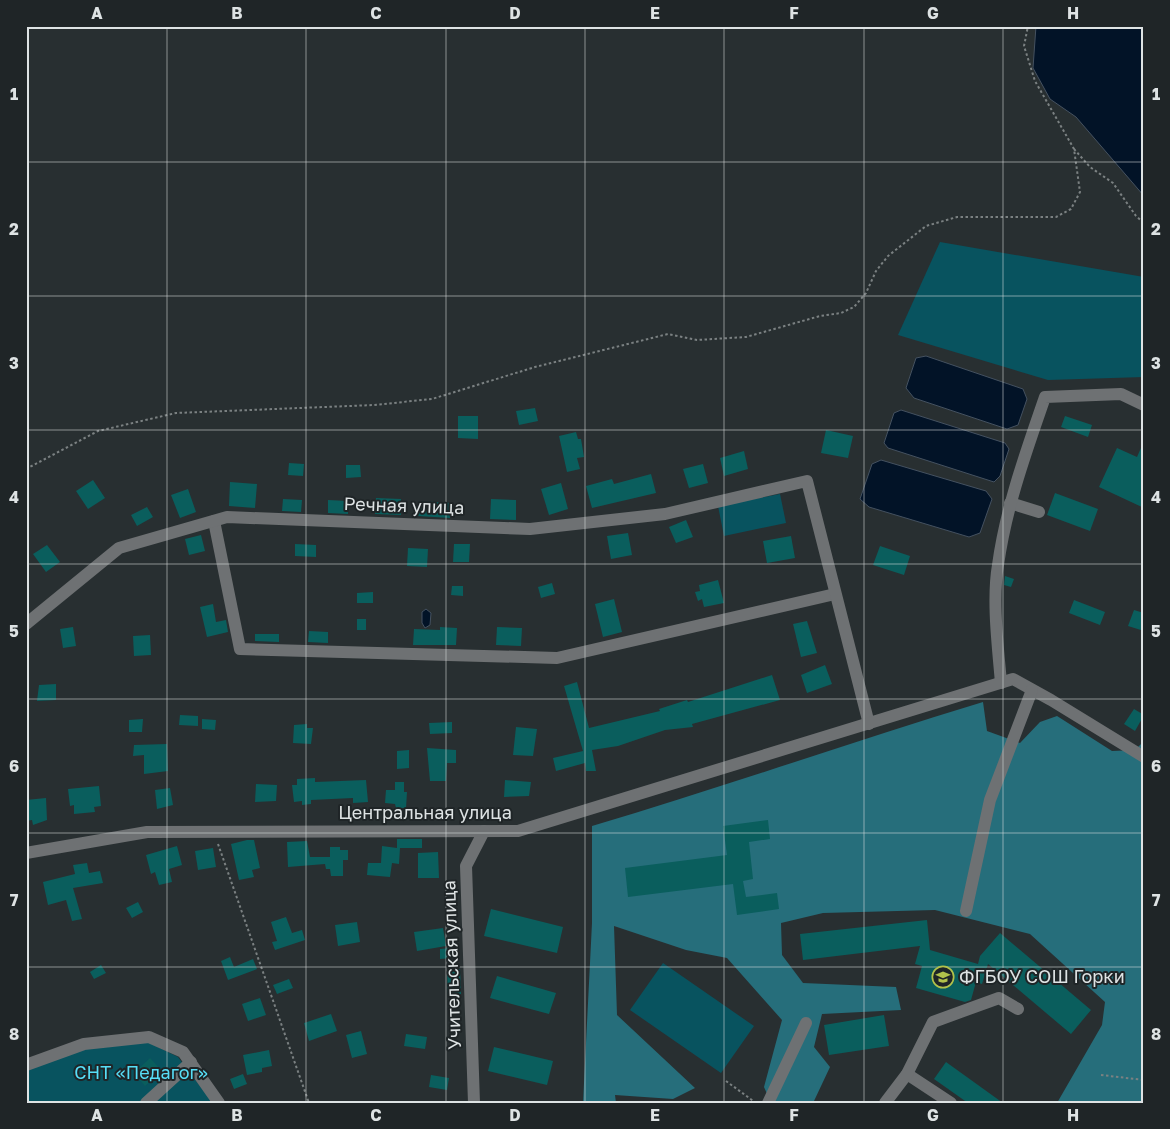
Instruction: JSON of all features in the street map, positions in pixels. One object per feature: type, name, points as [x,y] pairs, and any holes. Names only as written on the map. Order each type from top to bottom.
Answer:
[{"type":"street","points":[[1144,405],[1121,394],[1045,397],[1010,503],[997,567],[997,636],[1001,683],[1013,679],[1144,757]]},
{"type":"street","name":"Речная улица","points":[[26,624],[119,548],[227,517],[530,529],[664,514],[807,481],[834,594]]},
{"type":"street","points":[[1010,503],[1039,512]]},
{"type":"street","points":[[214,521],[240,649],[557,658],[834,594],[869,724]]},
{"type":"street","name":"Центральная улица","points":[[26,853],[146,832],[518,831],[1001,683]]},
{"type":"street","points":[[966,911],[990,800],[1032,690]]},
{"type":"street","name":"Учительская улица","points":[[474,1103],[466,866],[484,831]]},
{"type":"street","points":[[885,1103],[907,1074],[933,1022],[999,998],[1018,1009]]},
{"type":"street","points":[[768,1103],[806,1023]]},
{"type":"street","points":[[26,1065],[84,1044],[149,1037],[183,1052],[219,1103]]},
{"type":"street","points":[[146,1103],[191,1062]]},
{"type":"street","points":[[907,1074],[952,1103]]},
{"type":"path","points":[[1028,26],[1024,46],[1035,81],[1074,149],[1090,167],[1113,183],[1136,216],[1144,223]]},
{"type":"path","points":[[26,469],[98,431],[176,413],[374,405],[432,399],[535,367],[668,334],[697,340],[746,337],[820,316],[841,313],[854,307],[866,292],[876,272],[888,256],[926,226],[957,217],[1056,218],[1071,209],[1080,192],[1074,149]]},
{"type":"path","points":[[214,832],[309,1103]]},
{"type":"path","points":[[1101,1076],[1144,1080]]},
{"type":"path","points":[[726,1081],[756,1103]]},
{"type":"green space","points":[[940,242],[1144,277],[1144,377],[1048,380],[898,335]]},
{"type":"green space","points":[[780,494],[786,523],[724,536],[718,506]]},
{"type":"green space","points":[[663,963],[754,1026],[721,1073],[630,1010]]},
{"type":"green space","name":"СНТ «Педагог»","points":[[146,1041],[178,1057],[213,1103],[26,1103],[26,1069],[82,1049]]},
{"type":"shaded area","points":[[1036,26],[1144,26],[1144,196],[1076,117],[1050,99],[1033,68]]},
{"type":"shaded area","points":[[926,356],[1023,389],[1027,399],[1018,425],[1007,429],[914,398],[906,388],[916,358]]},
{"type":"shaded area","points":[[901,410],[1005,443],[1009,449],[1000,476],[994,482],[888,448],[884,443],[894,413]]},
{"type":"shaded area","points":[[881,460],[986,491],[992,499],[980,533],[969,537],[869,507],[860,499],[872,464]]},
{"type":"shaded area","points":[[426,609],[431,613],[430,625],[425,628],[422,623],[422,612]]},
{"type":"shaded area","points":[[983,702],[987,731],[1020,743],[1040,722],[1057,716],[1112,751],[1135,750],[1144,741],[1144,1103],[1057,1103],[1102,1025],[1105,1002],[1030,934],[935,910],[823,913],[781,923],[782,955],[803,983],[896,987],[901,1010],[822,1014],[814,1047],[830,1067],[814,1101],[811,1103],[771,1103],[764,1087],[782,1020],[727,958],[686,950],[614,926],[617,1015],[695,1088],[673,1099],[615,1095],[616,1103],[583,1103],[592,923],[592,826]]},
{"type":"building","points":[[535,408],[538,421],[519,425],[516,411]]},
{"type":"building","points":[[458,416],[478,416],[478,439],[458,438]]},
{"type":"building","points":[[1065,416],[1092,425],[1088,437],[1061,427]]},
{"type":"building","points":[[826,430],[853,436],[848,458],[821,453]]},
{"type":"building","points":[[576,432],[578,439],[581,439],[584,457],[577,458],[580,469],[567,472],[559,436]]},
{"type":"building","points":[[1144,441],[1144,508],[1099,487],[1117,448],[1137,457]]},
{"type":"building","points":[[744,451],[748,469],[724,476],[720,458]]},
{"type":"building","points":[[289,463],[304,464],[303,476],[288,475]]},
{"type":"building","points":[[703,464],[708,483],[689,488],[683,469]]},
{"type":"building","points":[[346,465],[360,465],[361,477],[346,478]]},
{"type":"building","points":[[651,474],[656,493],[592,508],[586,486],[612,479],[614,484]]},
{"type":"building","points":[[93,480],[105,498],[88,509],[76,491]]},
{"type":"building","points":[[230,482],[257,484],[255,508],[229,506]]},
{"type":"building","points":[[561,483],[568,509],[549,515],[541,489]]},
{"type":"building","points":[[188,489],[196,512],[180,518],[171,495]]},
{"type":"building","points":[[1055,493],[1098,509],[1090,531],[1047,515]]},
{"type":"building","points":[[376,498],[401,499],[401,515],[375,514]]},
{"type":"building","points":[[283,499],[302,500],[301,512],[282,511]]},
{"type":"building","points":[[491,499],[516,500],[516,520],[490,519]]},
{"type":"building","points":[[328,500],[348,501],[348,514],[328,513]]},
{"type":"building","points":[[419,501],[450,503],[450,518],[418,516]]},
{"type":"building","points":[[147,507],[153,517],[137,526],[131,515]]},
{"type":"building","points":[[686,520],[693,537],[676,543],[669,527]]},
{"type":"building","points":[[628,533],[632,555],[611,559],[607,536]]},
{"type":"building","points":[[201,535],[205,551],[189,555],[185,539]]},
{"type":"building","points":[[791,536],[795,558],[767,563],[763,541]]},
{"type":"building","points":[[295,544],[316,545],[316,557],[295,556]]},
{"type":"building","points":[[454,544],[470,544],[469,562],[453,562]]},
{"type":"building","points":[[47,545],[60,562],[46,572],[33,554]]},
{"type":"building","points":[[880,546],[910,556],[904,575],[873,565]]},
{"type":"building","points":[[408,548],[428,549],[427,567],[407,566]]},
{"type":"building","points":[[1005,576],[1014,579],[1011,587],[1004,585]]},
{"type":"building","points":[[718,580],[724,603],[704,607],[702,599],[698,601],[695,592],[700,591],[699,585]]},
{"type":"building","points":[[552,583],[555,594],[541,598],[538,587]]},
{"type":"building","points":[[452,586],[463,586],[463,596],[451,595]]},
{"type":"building","points":[[373,592],[373,603],[357,603],[357,593]]},
{"type":"building","points":[[614,599],[622,632],[603,637],[595,604]]},
{"type":"building","points":[[1074,600],[1105,612],[1100,625],[1069,613]]},
{"type":"building","points":[[213,604],[216,622],[226,620],[228,632],[207,637],[200,607]]},
{"type":"building","points":[[1134,610],[1144,613],[1144,631],[1128,626]]},
{"type":"building","points":[[357,619],[366,619],[366,630],[357,630]]},
{"type":"building","points":[[807,621],[817,653],[801,657],[793,624]]},
{"type":"building","points":[[73,627],[76,646],[63,648],[60,629]]},
{"type":"building","points":[[440,627],[457,628],[456,645],[413,645],[414,629],[440,630]]},
{"type":"building","points":[[497,627],[522,628],[521,646],[496,645]]},
{"type":"building","points":[[309,631],[328,632],[328,643],[308,642]]},
{"type":"building","points":[[255,634],[279,634],[279,642],[255,641]]},
{"type":"building","points":[[150,635],[151,655],[134,656],[133,636]]},
{"type":"building","points":[[825,665],[832,684],[807,693],[801,675]]},
{"type":"building","points":[[772,675],[780,700],[692,724],[693,727],[665,730],[618,746],[592,750],[596,771],[586,771],[585,763],[556,771],[553,758],[583,751],[564,686],[577,682],[589,728],[660,711],[659,709],[687,700],[688,702]]},
{"type":"building","points":[[56,684],[56,700],[37,701],[39,685]]},
{"type":"building","points":[[1134,709],[1144,715],[1135,731],[1124,724]]},
{"type":"building","points":[[180,715],[198,716],[198,726],[179,725]]},
{"type":"building","points":[[143,719],[142,732],[129,732],[129,720]]},
{"type":"building","points":[[202,719],[216,720],[215,730],[202,729]]},
{"type":"building","points":[[452,722],[452,733],[430,734],[429,723]]},
{"type":"building","points":[[307,724],[307,728],[313,728],[311,744],[293,743],[294,725]]},
{"type":"building","points":[[516,727],[537,729],[533,756],[513,755]]},
{"type":"building","points":[[167,744],[168,771],[144,774],[144,755],[133,756],[134,745]]},
{"type":"building","points":[[427,748],[456,750],[456,763],[447,763],[446,781],[430,781]]},
{"type":"building","points":[[409,750],[409,768],[397,769],[397,751]]},
{"type":"building","points":[[315,778],[315,782],[366,780],[368,802],[353,803],[353,798],[311,800],[311,804],[302,805],[302,801],[294,802],[292,785],[297,785],[297,779]]},
{"type":"building","points":[[505,780],[531,782],[529,796],[504,797]]},
{"type":"building","points":[[395,782],[404,782],[404,792],[407,792],[406,808],[396,808],[395,804],[385,803],[386,790],[395,790]]},
{"type":"building","points":[[256,784],[277,785],[276,801],[255,802]]},
{"type":"building","points":[[99,786],[101,806],[94,807],[95,812],[74,814],[74,805],[70,806],[68,789]]},
{"type":"building","points":[[170,788],[173,805],[157,809],[155,790]]},
{"type":"building","points":[[46,798],[47,820],[33,825],[32,820],[26,821],[26,800]]},
{"type":"building","points":[[768,820],[770,839],[749,842],[753,879],[743,881],[746,897],[777,893],[779,909],[737,915],[733,884],[628,897],[625,868],[727,855],[723,826]]},
{"type":"building","points":[[397,839],[422,839],[422,848],[400,848],[399,864],[392,863],[390,877],[367,875],[368,863],[381,863],[382,846],[397,848]]},
{"type":"building","points":[[254,840],[260,868],[252,870],[254,877],[239,880],[231,844]]},
{"type":"building","points":[[307,841],[310,857],[330,857],[330,847],[340,847],[340,850],[348,850],[348,860],[343,860],[343,876],[331,876],[330,869],[326,869],[325,864],[288,867],[287,842]]},
{"type":"building","points":[[177,846],[182,865],[169,869],[172,882],[159,885],[155,872],[151,874],[146,855]]},
{"type":"building","points":[[213,848],[216,867],[198,870],[195,851]]},
{"type":"building","points":[[438,852],[439,878],[418,878],[418,853]]},
{"type":"building","points":[[87,863],[89,873],[100,871],[103,883],[73,888],[82,919],[72,921],[66,900],[48,905],[43,882],[75,874],[73,865]]},
{"type":"building","points":[[138,902],[143,912],[132,918],[126,908]]},
{"type":"building","points":[[491,909],[563,927],[557,953],[484,936]]},
{"type":"building","points":[[286,917],[292,933],[302,930],[305,940],[275,950],[272,942],[277,941],[271,922]]},
{"type":"building","points":[[927,920],[930,950],[978,964],[980,956],[1000,933],[1091,1010],[1071,1034],[988,964],[982,984],[976,982],[971,1000],[965,1002],[916,988],[922,966],[915,964],[920,946],[803,960],[800,934]]},
{"type":"building","points":[[357,922],[360,942],[338,946],[335,925]]},
{"type":"building","points":[[443,928],[446,946],[417,951],[414,932]]},
{"type":"building","points":[[451,948],[452,958],[440,959],[440,949]]},
{"type":"building","points":[[230,957],[234,967],[253,959],[257,969],[228,980],[221,961]]},
{"type":"building","points":[[101,965],[106,973],[94,979],[90,972]]},
{"type":"building","points":[[460,969],[461,994],[448,995],[447,971]]},
{"type":"building","points":[[497,976],[556,993],[549,1014],[490,998]]},
{"type":"building","points":[[289,979],[293,988],[277,994],[273,985]]},
{"type":"building","points":[[260,998],[266,1015],[248,1021],[242,1004]]},
{"type":"building","points":[[331,1014],[337,1031],[309,1041],[304,1023]]},
{"type":"building","points":[[884,1015],[889,1046],[829,1055],[824,1025]]},
{"type":"building","points":[[361,1031],[367,1054],[352,1058],[346,1035]]},
{"type":"building","points":[[406,1034],[427,1037],[425,1049],[404,1046]]},
{"type":"building","points":[[494,1047],[553,1061],[547,1085],[488,1071]]},
{"type":"building","points":[[269,1050],[272,1066],[262,1068],[262,1072],[247,1075],[243,1055]]},
{"type":"building","points":[[150,1058],[162,1071],[145,1086],[134,1073]]},
{"type":"building","points":[[946,1062],[1003,1103],[968,1103],[934,1079]]},
{"type":"building","points":[[243,1074],[247,1084],[234,1089],[230,1079]]},
{"type":"building","points":[[431,1075],[449,1078],[447,1090],[429,1087]]},
{"type":"place","name":"ФГБОУ СОШ Горки","points":[[943,977]]}]
